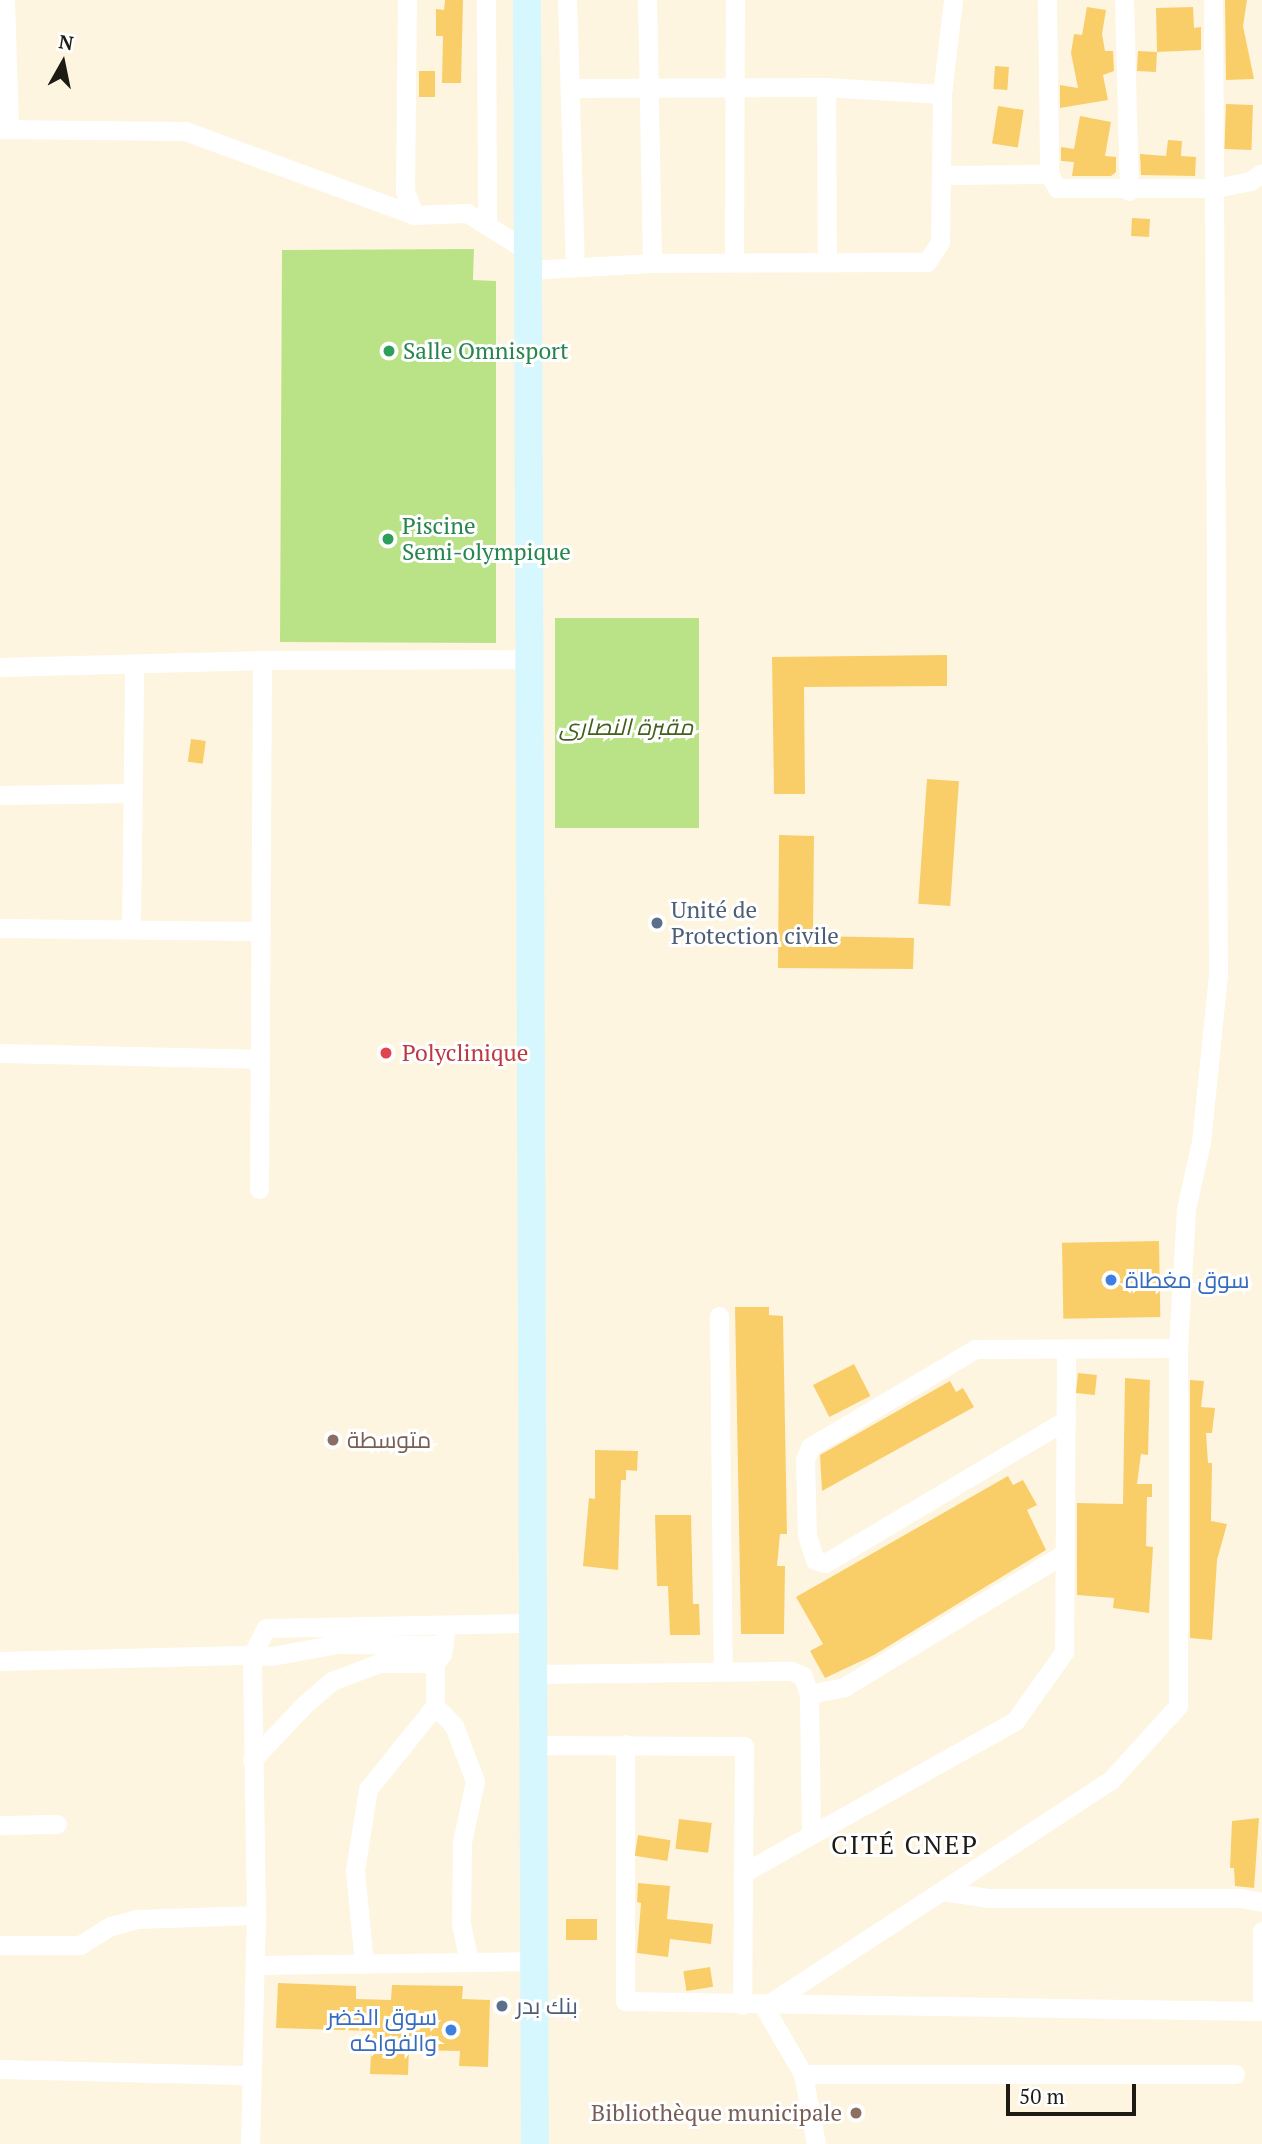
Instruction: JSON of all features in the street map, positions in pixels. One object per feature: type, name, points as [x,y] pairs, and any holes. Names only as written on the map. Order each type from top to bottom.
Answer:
[{"type":"main road","points":[[527,0],[533,1674],[531,1745],[535,2144]]},
{"type":"street","points":[[5,0],[5,129],[185,131],[414,215],[467,213],[487,224],[528,260],[575,264],[927,262],[940,242],[942,94],[953,0]]},
{"type":"street","points":[[407,0],[405,191],[414,215]]},
{"type":"street","points":[[486,0],[487,224]]},
{"type":"street","points":[[567,0],[575,264]]},
{"type":"street","points":[[647,0],[652,263]]},
{"type":"street","points":[[734,262],[735,0]]},
{"type":"street","points":[[1047,0],[1049,174],[1057,188],[1129,191],[1215,188],[1250,181],[1262,173]]},
{"type":"street","points":[[1124,0],[1129,191]]},
{"type":"street","points":[[764,2007],[1110,1781],[1178,1706],[1178,1348],[1186,1209],[1201,1142],[1218,975],[1213,0]]},
{"type":"street","points":[[570,88],[736,90],[826,86],[942,94]]},
{"type":"street","points":[[826,86],[827,262]]},
{"type":"street","points":[[941,176],[1049,174]]},
{"type":"street","points":[[0,667],[262,660],[530,659]]},
{"type":"street","points":[[259,1189],[262,660]]},
{"type":"street","points":[[131,928],[134,664]]},
{"type":"street","points":[[0,795],[132,793]]},
{"type":"street","points":[[0,928],[261,930]]},
{"type":"street","points":[[0,1052],[260,1059]]},
{"type":"street","points":[[719,1316],[723,1672]]},
{"type":"street","points":[[1066,1420],[825,1563],[815,1560],[807,1535],[805,1459],[810,1447],[975,1349],[1178,1348]]},
{"type":"street","points":[[743,1872],[1015,1721],[1064,1653],[1066,1349]]},
{"type":"street","points":[[809,1694],[844,1687],[1065,1553]]},
{"type":"street","points":[[250,2144],[256,1915],[252,1655],[265,1629],[532,1623]]},
{"type":"street","points":[[364,1964],[355,1870],[368,1789],[435,1706],[439,1654],[447,1624]]},
{"type":"street","points":[[0,1661],[272,1656],[336,1644],[439,1654]]},
{"type":"street","points":[[253,1760],[304,1704],[332,1681],[379,1663],[439,1654]]},
{"type":"street","points":[[533,1674],[791,1671],[803,1676],[809,1694],[811,1835]]},
{"type":"street","points":[[435,1706],[454,1726],[475,1781],[461,1842],[461,1924],[469,1962]]},
{"type":"street","points":[[625,1744],[625,2001],[764,2007],[1262,2011],[1262,1931]]},
{"type":"street","points":[[531,1745],[744,1746],[742,2005]]},
{"type":"street","points":[[0,1825],[57,1824]]},
{"type":"street","points":[[942,1891],[989,1898],[1240,1898],[1262,1902]]},
{"type":"street","points":[[0,1945],[80,1945],[111,1926],[137,1919],[256,1915]]},
{"type":"street","points":[[255,1965],[534,1961]]},
{"type":"street","points":[[764,2007],[803,2074],[816,2144]]},
{"type":"street","points":[[0,2069],[252,2075]]},
{"type":"street","points":[[803,2074],[1235,2074]]},
{"type":"green space","points":[[474,249],[473,280],[496,281],[496,643],[280,642],[282,250]]},
{"type":"green space","name":"مقبرة النصارى","points":[[555,618],[699,618],[699,828],[555,828]]},
{"type":"building","points":[[445,0],[463,0],[461,83],[442,83],[443,36],[436,36],[436,9],[444,10]]},
{"type":"building","points":[[1225,0],[1247,0],[1243,26],[1254,79],[1226,80]]},
{"type":"building","points":[[1087,7],[1106,10],[1102,34],[1105,51],[1113,51],[1114,71],[1103,75],[1108,100],[1060,108],[1060,85],[1078,88],[1071,53],[1074,34],[1082,35]]},
{"type":"building","points":[[1193,7],[1194,28],[1201,27],[1201,50],[1157,52],[1156,8]]},
{"type":"building","points":[[1138,51],[1157,52],[1156,72],[1137,71]]},
{"type":"building","points":[[995,66],[1009,67],[1007,90],[993,89]]},
{"type":"building","points":[[419,71],[435,71],[435,97],[419,97]]},
{"type":"building","points":[[1226,104],[1253,105],[1251,150],[1224,149]]},
{"type":"building","points":[[998,106],[1024,110],[1018,148],[992,144]]},
{"type":"building","points":[[1080,116],[1111,122],[1105,156],[1116,157],[1116,172],[1111,176],[1072,176],[1074,162],[1061,161],[1061,147],[1074,149]]},
{"type":"building","points":[[1168,140],[1182,141],[1181,156],[1196,157],[1195,176],[1141,175],[1140,154],[1166,156]]},
{"type":"building","points":[[1132,218],[1150,219],[1149,237],[1131,236]]},
{"type":"building","points":[[947,655],[947,686],[804,687],[805,794],[774,794],[772,657]]},
{"type":"building","points":[[191,739],[206,741],[203,764],[188,762]]},
{"type":"building","points":[[927,779],[959,781],[950,906],[918,904]]},
{"type":"building","points":[[779,835],[814,836],[813,936],[914,938],[913,969],[778,968]]},
{"type":"building","name":"سوق مغطاة","points":[[1159,1241],[1160,1317],[1063,1319],[1062,1243]]},
{"type":"building","points":[[735,1307],[769,1307],[769,1315],[783,1316],[787,1534],[780,1534],[777,1566],[785,1566],[784,1634],[741,1634]]},
{"type":"building","points":[[854,1364],[870,1396],[829,1417],[813,1385]]},
{"type":"building","points":[[1078,1373],[1097,1375],[1095,1395],[1076,1393]]},
{"type":"building","points":[[1125,1378],[1150,1380],[1148,1455],[1141,1454],[1137,1484],[1152,1484],[1152,1497],[1147,1497],[1146,1546],[1153,1547],[1149,1613],[1113,1608],[1114,1598],[1077,1595],[1077,1503],[1123,1504]]},
{"type":"building","points":[[1190,1380],[1204,1381],[1201,1407],[1215,1408],[1212,1433],[1206,1433],[1208,1463],[1212,1463],[1211,1521],[1227,1524],[1217,1560],[1212,1640],[1190,1638]]},
{"type":"building","points":[[950,1381],[956,1392],[963,1388],[974,1407],[822,1491],[820,1455]]},
{"type":"building","points":[[595,1450],[638,1451],[637,1471],[626,1470],[626,1480],[621,1480],[618,1570],[583,1566],[589,1498],[595,1499]]},
{"type":"building","points":[[1008,1476],[1013,1485],[1023,1480],[1037,1505],[1027,1510],[1046,1550],[874,1655],[825,1678],[810,1651],[823,1644],[796,1597]]},
{"type":"building","points":[[655,1515],[691,1515],[693,1604],[699,1604],[700,1635],[670,1635],[668,1586],[657,1586]]},
{"type":"building","points":[[1259,1818],[1254,1888],[1235,1886],[1234,1868],[1230,1868],[1232,1821]]},
{"type":"building","points":[[679,1819],[712,1823],[708,1853],[675,1849]]},
{"type":"building","points":[[638,1835],[671,1840],[667,1861],[635,1856]]},
{"type":"building","points":[[638,1883],[670,1886],[667,1919],[713,1924],[711,1944],[670,1939],[668,1957],[637,1953],[641,1903],[637,1902]]},
{"type":"building","points":[[566,1919],[597,1919],[597,1940],[566,1940]]},
{"type":"building","points":[[710,1967],[713,1987],[686,1991],[683,1971]]},
{"type":"building","name":"سوق الخضر والفواكه","points":[[278,1983],[356,1986],[356,1999],[391,2000],[392,1985],[463,1986],[462,1999],[490,2000],[488,2067],[459,2066],[460,2051],[409,2050],[408,2075],[370,2074],[372,2031],[276,2028]]},
{"type":"place","name":"Salle Omnisport","points":[[389,351]]},
{"type":"place","name":"Piscine Semi-olympique","points":[[388,539]]},
{"type":"place","name":"Unité de Protection civile","points":[[657,923]]},
{"type":"place","name":"Polyclinique","points":[[386,1053]]},
{"type":"place","name":"سوق مغطاة","points":[[1111,1280]]},
{"type":"place","name":"متوسطة","points":[[333,1440]]},
{"type":"place","name":"بنك بدر","points":[[502,2006]]},
{"type":"place","name":"سوق الخضر والفواكه","points":[[451,2030]]},
{"type":"place","name":"Bibliothèque municipale","points":[[856,2113]]},
{"type":"district","name":"CITÉ CNEP","points":[[905,1845]]}]
